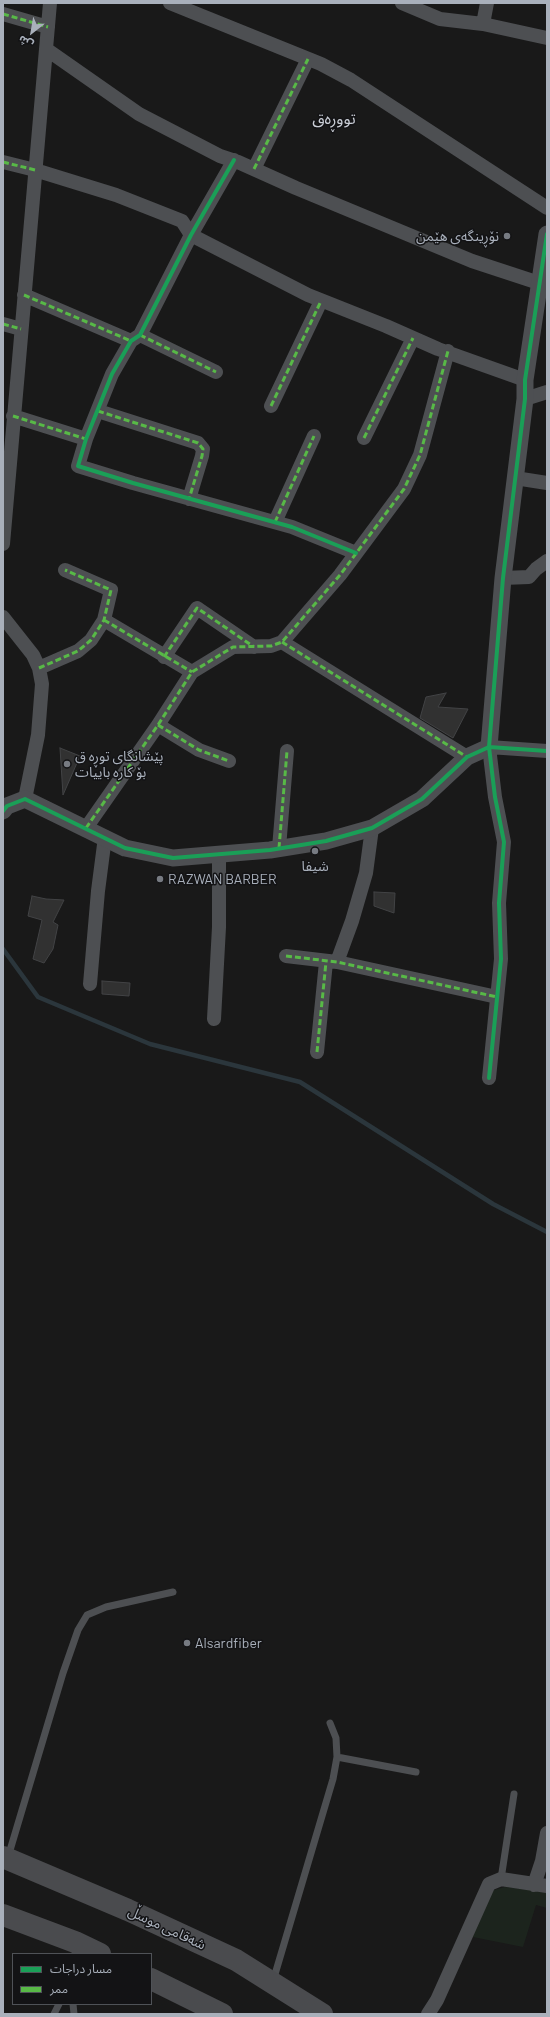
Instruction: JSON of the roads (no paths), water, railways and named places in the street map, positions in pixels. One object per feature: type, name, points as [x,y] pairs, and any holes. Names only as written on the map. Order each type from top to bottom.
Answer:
[{"type":"highway","name":"شەقامی موسڵ","points":[[5,1858],[143,1916],[236,1960],[322,2014]]},
{"type":"highway","points":[[3,1915],[97,1953]]},
{"type":"highway","points":[[152,1979],[222,2014]]},
{"type":"street","points":[[3,544],[13,416],[9,399],[21,329],[50,3]]},
{"type":"street","points":[[170,3],[308,59],[351,80],[547,208]]},
{"type":"street","points":[[402,3],[440,19],[483,24],[547,38]]},
{"type":"street","points":[[483,24],[487,3]]},
{"type":"street","points":[[3,14],[48,27]]},
{"type":"street","points":[[46,49],[139,114],[220,156],[234,160],[296,188],[472,260],[540,283]]},
{"type":"street","points":[[254,169],[308,59]]},
{"type":"street","points":[[234,160],[135,338],[112,374],[86,439],[78,466],[132,484],[292,527],[356,553]]},
{"type":"street","points":[[3,162],[35,170],[116,195],[182,221],[191,235],[247,265],[321,300],[438,349],[448,351],[525,380]]},
{"type":"street","points":[[489,1078],[501,959],[499,903],[504,842],[494,797],[489,747],[504,578],[515,478],[526,399],[525,380],[547,234]]},
{"type":"street","points":[[24,295],[135,338],[216,372]]},
{"type":"street","points":[[271,406],[321,300]]},
{"type":"street","points":[[3,324],[21,329]]},
{"type":"street","points":[[364,438],[413,338]]},
{"type":"street","points":[[86,828],[158,725],[192,672],[233,647],[271,646],[282,642],[356,553],[404,489],[420,454],[448,351]]},
{"type":"street","points":[[526,399],[547,392]]},
{"type":"street","points":[[98,411],[198,443],[203,448],[202,456],[189,499]]},
{"type":"street","points":[[13,416],[86,439]]},
{"type":"street","points":[[275,522],[314,436]]},
{"type":"street","points":[[515,478],[547,483]]},
{"type":"street","points":[[504,578],[529,577],[536,569],[547,561]]},
{"type":"street","points":[[39,668],[78,651],[91,640],[104,620],[112,590],[65,570]]},
{"type":"street","points":[[164,657],[197,608],[254,647]]},
{"type":"street","points":[[3,619],[33,655],[39,668],[42,684],[38,735],[25,799]]},
{"type":"street","points":[[104,620],[164,657],[192,672]]},
{"type":"street","points":[[282,642],[467,757]]},
{"type":"street","points":[[158,725],[193,747],[229,761]]},
{"type":"street","points":[[4,807],[25,799],[126,848],[173,858],[279,848],[326,841],[372,828],[422,798],[467,757],[489,747],[547,750]]},
{"type":"street","points":[[279,848],[287,751]]},
{"type":"street","points":[[317,1052],[331,962],[352,921],[366,873],[372,828]]},
{"type":"street","points":[[90,984],[100,870],[105,837]]},
{"type":"street","points":[[214,1019],[219,927],[219,854]]},
{"type":"street","points":[[286,956],[331,962],[497,997]]},
{"type":"street","points":[[428,2014],[438,2000],[489,1884],[501,1878],[540,1886],[547,1833]]},
{"type":"lane","points":[[5,1858],[63,1672],[78,1630],[87,1616],[106,1607],[173,1592]]},
{"type":"lane","points":[[273,1983],[331,1787],[337,1757],[336,1738],[330,1722]]},
{"type":"lane","points":[[337,1757],[416,1772]]},
{"type":"lane","points":[[501,1878],[514,1794]]},
{"type":"lane","points":[[54,2014],[58,2005]]},
{"type":"waterway","points":[[3,949],[38,997],[150,1044],[300,1082],[493,1204],[547,1232]]},
{"type":"place","name":"نۆڕینگەی هێمن","points":[[507,236]]},
{"type":"place","name":"پێشانگای توڕه ق بۆ کاره باییات","points":[[67,764]]},
{"type":"place","name":"شیفا","points":[[315,851]]},
{"type":"place","name":"RAZWAN BARBER","points":[[160,879]]},
{"type":"place","name":"Alsardfiber","points":[[187,1643]]},
{"type":"district","name":"تووڕەق","points":[[334,119]]}]
